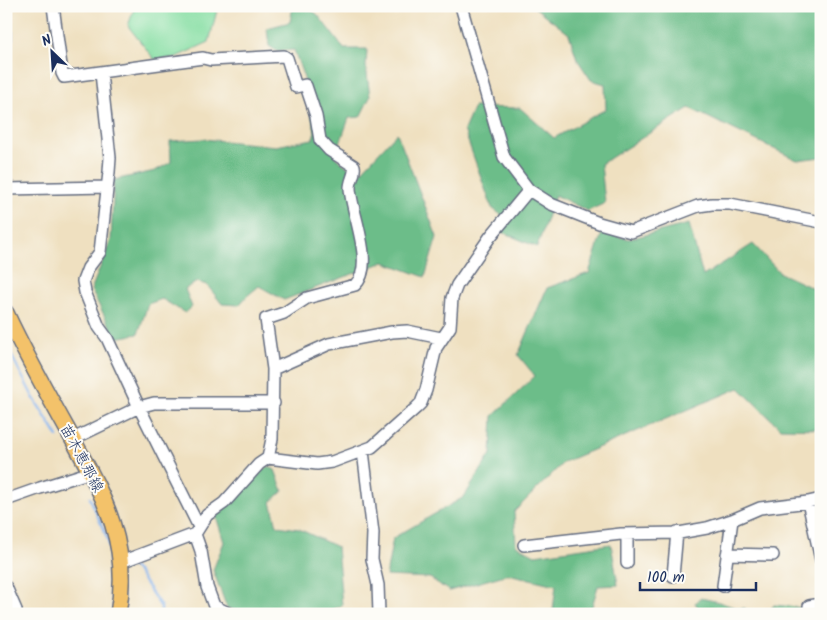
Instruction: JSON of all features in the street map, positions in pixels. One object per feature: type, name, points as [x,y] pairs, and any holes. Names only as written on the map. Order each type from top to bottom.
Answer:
[{"type":"main road","name":"苗木恵那線","points":[[6,313],[10,333],[91,472],[113,521],[121,562],[121,598],[118,614]]},
{"type":"street","points":[[53,6],[64,77],[203,58],[211,60],[284,56],[288,61],[296,87],[306,86],[316,116],[320,140],[329,150],[355,168],[350,185],[362,242],[360,279],[355,285],[308,298],[284,313],[266,319],[273,369],[274,403],[272,439],[268,458]]},
{"type":"street","points":[[461,6],[504,157],[529,190],[551,204],[598,223],[631,232],[698,206],[712,204],[730,204],[821,222]]},
{"type":"street","points":[[100,73],[110,158],[106,213],[100,252],[88,268],[83,281],[84,290],[99,327],[107,338],[197,530],[207,587],[214,606],[230,614]]},
{"type":"street","points":[[6,189],[107,187]]},
{"type":"street","points":[[121,562],[197,530],[207,515],[224,503],[259,464],[268,458],[317,464],[332,462],[363,451],[372,447],[421,403],[436,348],[450,327],[452,298],[457,285],[490,237],[529,190]]},
{"type":"street","points":[[273,369],[329,344],[392,332],[407,331],[441,338]]},
{"type":"street","points":[[73,440],[139,407],[154,403],[274,403]]},
{"type":"street","points":[[363,451],[373,533],[372,559],[378,585],[379,614]]},
{"type":"street","points":[[6,500],[91,472]]},
{"type":"street","points":[[524,545],[706,528],[732,520],[760,508],[821,499]]},
{"type":"street","points":[[808,502],[821,560]]},
{"type":"street","points":[[722,586],[732,520]]},
{"type":"street","points":[[673,576],[677,532]]},
{"type":"street","points":[[627,534],[627,563]]},
{"type":"street","points":[[727,554],[773,555]]},
{"type":"street","points":[[6,587],[16,610],[7,614]]},
{"type":"street","points":[[810,614],[809,606],[821,604]]},
{"type":"green space","points":[[135,6],[218,6],[209,42],[174,58],[154,59],[128,26]]},
{"type":"green space","points":[[293,6],[304,6],[317,14],[344,49],[367,49],[366,66],[370,97],[360,117],[349,118],[335,157],[358,175],[397,133],[437,237],[425,277],[384,262],[284,300],[259,286],[239,305],[222,304],[207,285],[197,282],[185,289],[192,307],[185,313],[162,299],[148,304],[138,334],[116,338],[91,290],[111,240],[114,180],[155,171],[171,162],[170,141],[203,139],[276,146],[313,139],[315,132],[304,78],[294,50],[277,51],[269,46],[267,28],[290,22]]},
{"type":"green space","points":[[533,6],[821,6],[821,157],[797,160],[689,108],[601,164],[605,203],[588,211],[555,195],[537,247],[502,232],[508,220],[492,208],[464,130],[474,107],[520,108],[554,138],[606,109],[605,84],[591,80],[577,59],[569,34]]},
{"type":"green space","points":[[689,224],[703,276],[753,244],[780,273],[821,292],[821,429],[780,428],[739,388],[564,462],[514,512],[516,545],[535,555],[611,544],[618,585],[598,586],[590,613],[553,611],[556,585],[508,574],[449,591],[430,578],[386,576],[393,538],[464,497],[491,454],[493,416],[535,376],[518,355],[547,288],[589,273],[602,233],[629,239]]},
{"type":"green space","points":[[268,466],[275,470],[283,491],[271,502],[277,526],[299,529],[337,547],[342,605],[323,614],[249,614],[227,608],[213,570],[224,542],[216,516]]},
{"type":"green space","points":[[701,598],[739,609],[745,608],[746,614],[699,614],[700,610],[695,603]]},
{"type":"green space","points":[[774,605],[805,608],[806,614],[773,614],[771,609]]},
{"type":"waterway","points":[[6,24],[12,32],[7,76],[6,124]]},
{"type":"waterway","points":[[6,345],[33,397],[58,437]]},
{"type":"waterway","points":[[90,498],[108,540],[112,563]]},
{"type":"waterway","points":[[129,564],[138,572],[161,607],[161,614]]}]
